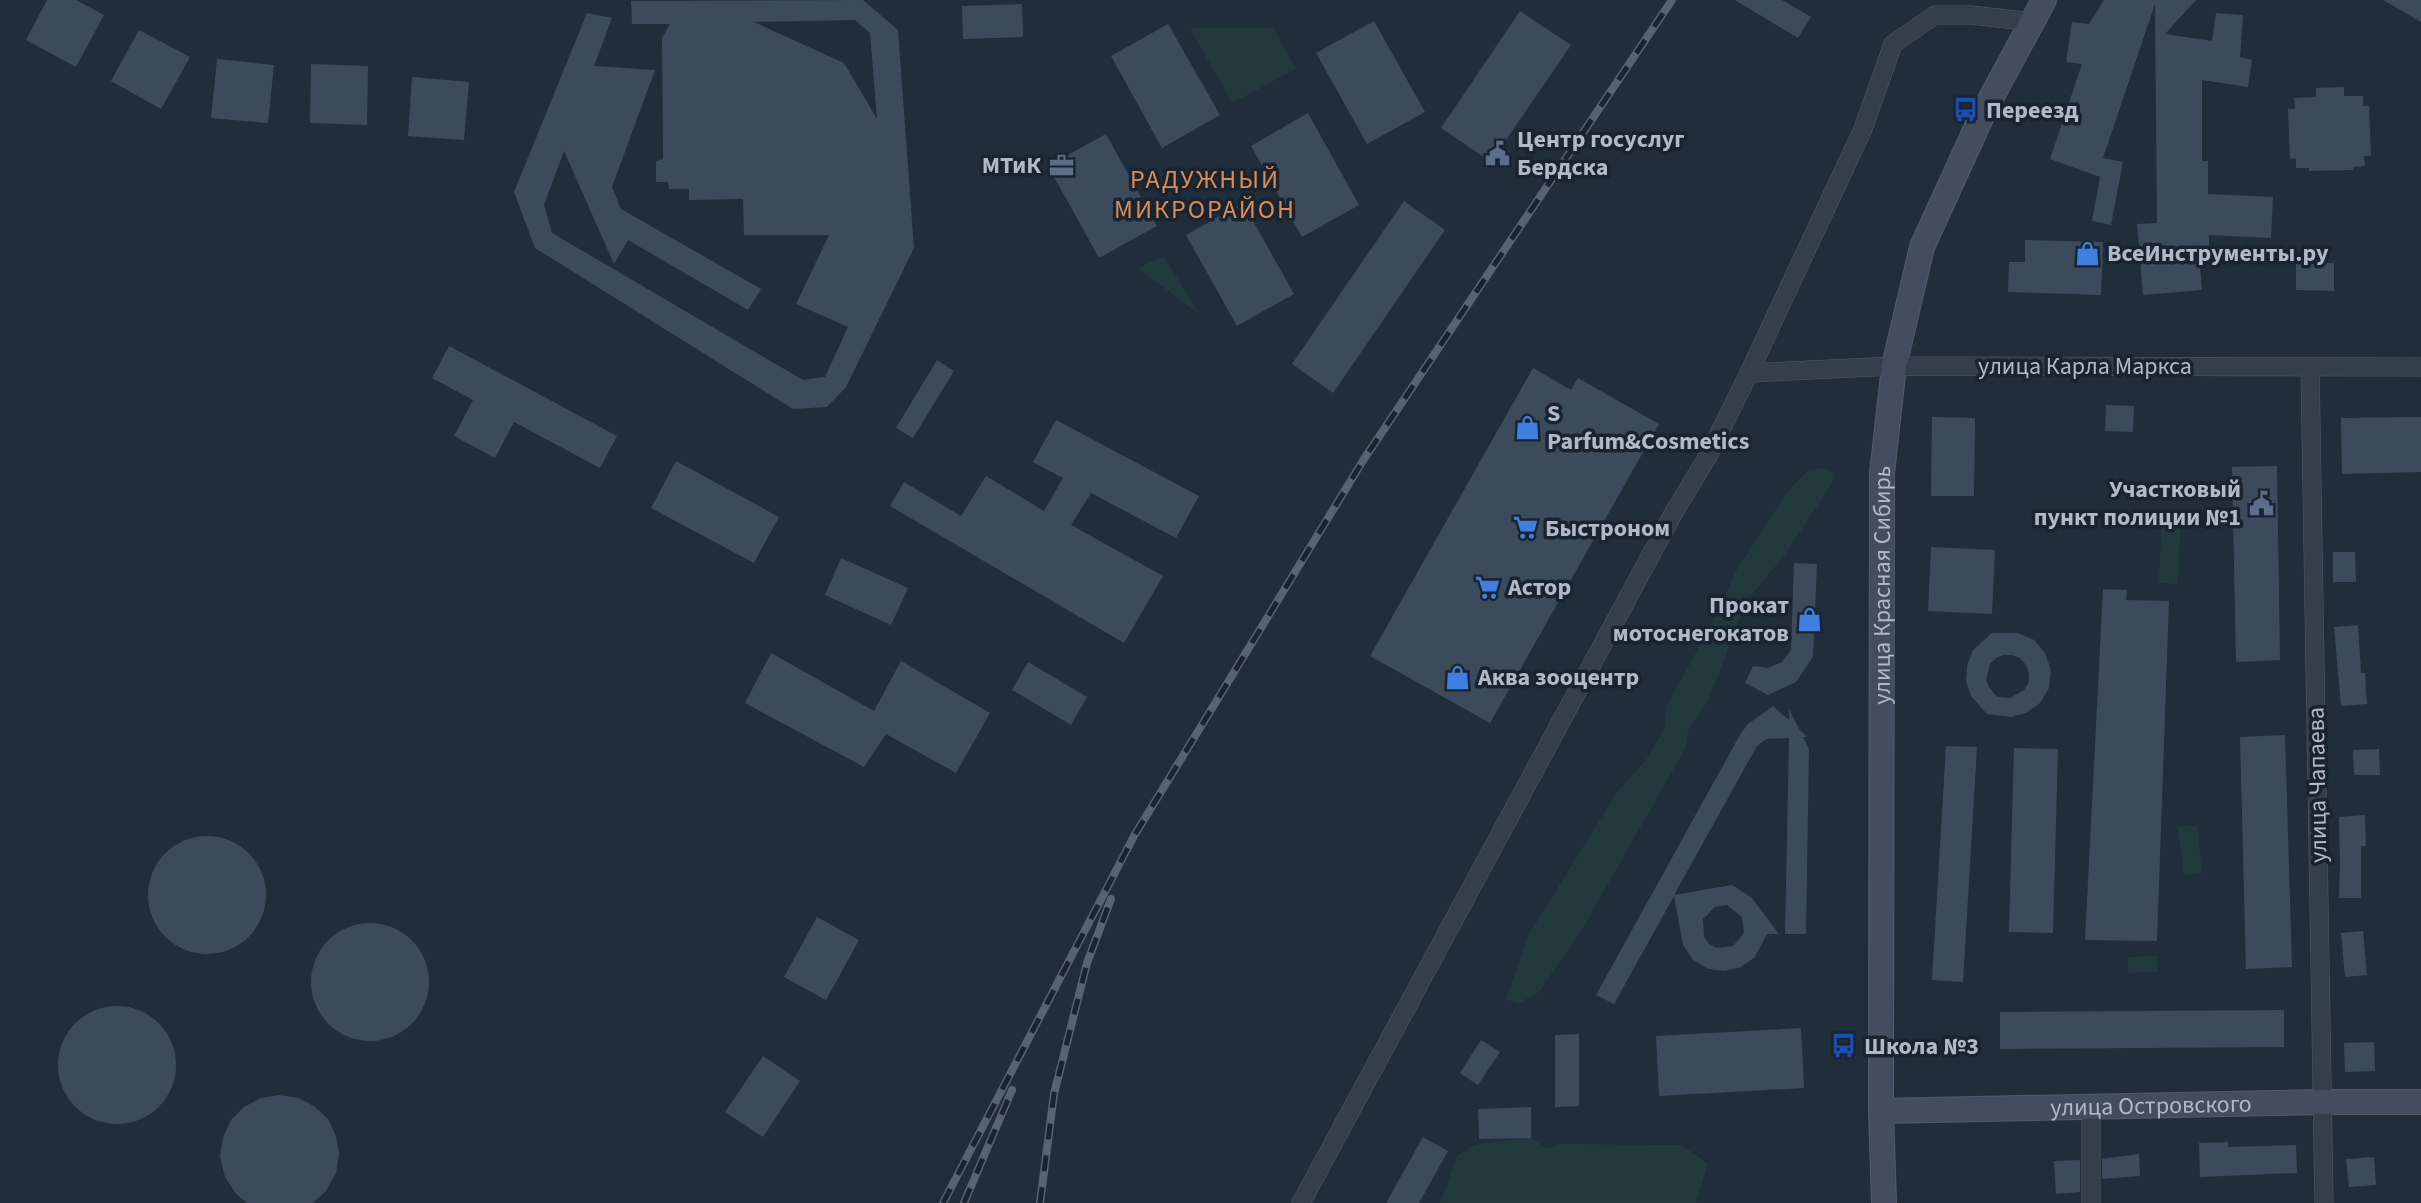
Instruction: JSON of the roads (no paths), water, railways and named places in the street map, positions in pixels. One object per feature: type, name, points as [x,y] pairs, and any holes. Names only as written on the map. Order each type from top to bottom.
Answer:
[{"type":"main road","name":"улица Красная Сибирь","points":[[1884,1203],[1881,1111],[1882,472],[1894,366],[1922,247],[1984,109],[2039,11]]},
{"type":"main road","name":"улица Островского","points":[[1881,1111],[2421,1102]]},
{"type":"street","points":[[1301,1203],[1673,514],[1708,456],[1863,129],[1893,44],[1935,15],[2039,11]]},
{"type":"street","name":"улица Карла Маркса","points":[[1749,373],[1894,366],[2421,367]]},
{"type":"street","name":"улица Чапаева","points":[[2310,367],[2324,1203]]},
{"type":"street","points":[[2091,1107],[2091,1203]]},
{"type":"railway","points":[[943,1203],[1134,836],[1364,459],[1672,0]]},
{"type":"railway","points":[[1040,1203],[1054,1094],[1087,963],[1111,899]]},
{"type":"railway","points":[[964,1203],[1012,1090]]},
{"type":"place","name":"Переезд","points":[[1966,110]]},
{"type":"place","name":"Центр госуслуг Бердска","points":[[1497,153]]},
{"type":"place","name":"МТиК","points":[[1061,165]]},
{"type":"place","name":"ВсеИнструменты.ру","points":[[2087,253]]},
{"type":"place","name":"S Parfum&Cosmetics","points":[[1527,427]]},
{"type":"place","name":"Участковый пункт полиции №1","points":[[2261,503]]},
{"type":"place","name":"Быстроном","points":[[1525,528]]},
{"type":"place","name":"Астор","points":[[1488,587]]},
{"type":"place","name":"Прокат мотоснегокатов","points":[[1809,619]]},
{"type":"place","name":"Аква зооцентр","points":[[1458,677]]},
{"type":"place","name":"Школа №3","points":[[1844,1046]]},
{"type":"district","name":"РАДУЖНЫЙ МИКРОРАЙОН","points":[[1205,194]]}]
